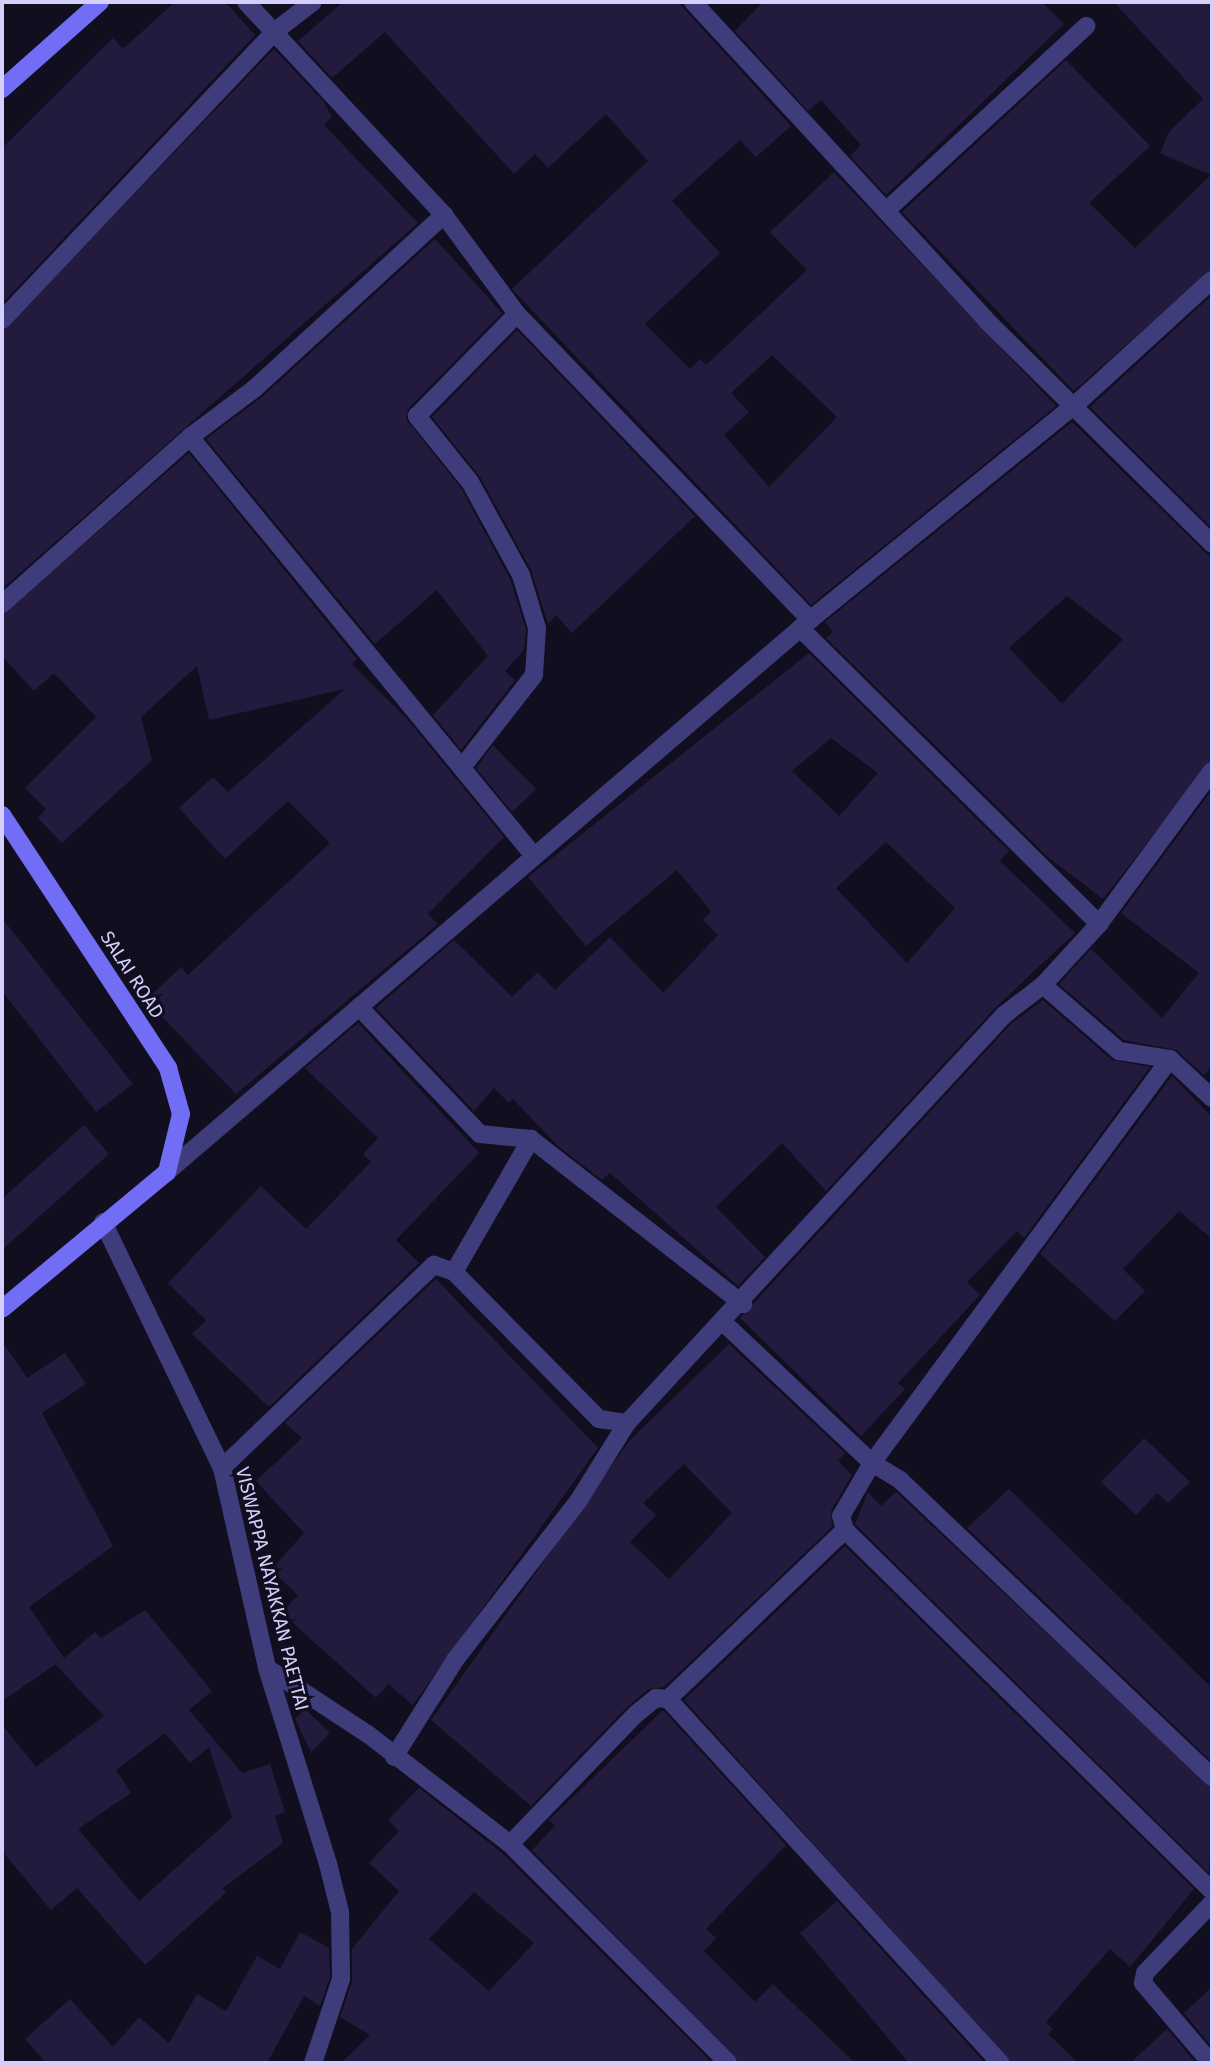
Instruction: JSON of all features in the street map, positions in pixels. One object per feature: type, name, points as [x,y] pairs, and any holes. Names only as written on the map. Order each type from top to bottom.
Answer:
[{"type":"main road","points":[[2,89],[100,2]]},
{"type":"main road","name":"SALAI ROAD","points":[[2,815],[168,1068],[181,1114],[167,1172]]},
{"type":"main road","points":[[2,1309],[103,1222],[167,1172]]},
{"type":"street","points":[[246,2],[444,215],[517,314],[805,624],[1099,924]]},
{"type":"street","points":[[2,320],[274,32],[313,2]]},
{"type":"street","points":[[693,2],[888,209],[986,320],[1076,404],[1212,544]]},
{"type":"street","points":[[888,209],[1086,26]]},
{"type":"street","points":[[2,604],[190,437],[254,389],[444,215]]},
{"type":"street","points":[[167,1172],[805,624],[1076,404],[1212,280]]},
{"type":"street","points":[[463,766],[534,675],[537,628],[521,575],[470,482],[417,416],[517,314]]},
{"type":"street","points":[[190,437],[463,766],[534,856]]},
{"type":"street","points":[[394,1757],[455,1660],[579,1500],[627,1423],[743,1304],[1004,1015],[1043,985],[1099,924],[1212,771]]},
{"type":"street","points":[[1043,985],[1119,1051],[1170,1059],[1212,1098]]},
{"type":"street","points":[[359,1007],[480,1134],[531,1139],[743,1304]]},
{"type":"street","points":[[1170,1059],[872,1463],[841,1512],[845,1530],[1212,1891]]},
{"type":"street","points":[[454,1272],[531,1139]]},
{"type":"street","name":"VISWAPPA NAYAKKAN PAETTAI","points":[[103,1222],[222,1468],[267,1668],[340,1912],[341,1979],[313,2063]]},
{"type":"street","points":[[222,1468],[426,1268],[441,1265],[454,1272],[587,1409],[609,1423],[627,1423]]},
{"type":"street","points":[[724,1324],[872,1463],[900,1480],[1212,1777]]},
{"type":"street","points":[[510,1844],[636,1714],[656,1699],[668,1699],[845,1530]]},
{"type":"street","points":[[267,1668],[394,1757],[510,1844],[728,2063]]},
{"type":"street","points":[[668,1699],[1000,2063]]},
{"type":"street","points":[[1211,2063],[1143,1983],[1145,1973],[1212,1903]]},
{"type":"building","points":[[175,2],[225,2],[255,35],[2,304],[2,148],[113,38],[123,49]]},
{"type":"building","points":[[343,2],[678,2],[791,126],[756,157],[740,140],[672,201],[720,253],[645,324],[690,369],[700,359],[706,365],[807,270],[770,232],[834,172],[1056,406],[811,605],[512,289],[648,161],[606,114],[548,168],[535,154],[514,174],[385,32],[332,78],[298,41]],"holes":[[[772,355],[837,417],[769,487],[724,435],[749,412],[731,393]]]},
{"type":"building","points":[[763,2],[1042,2],[1064,24],[886,195],[850,156],[861,145],[821,100],[808,111],[735,31]]},
{"type":"building","points":[[1114,2],[1212,2],[1212,269],[1074,391],[902,212],[1066,60],[1150,146],[1089,203],[1135,248],[1211,175],[1160,153],[1169,132],[1203,99]]},
{"type":"building","points":[[274,49],[323,101],[332,117],[324,125],[418,223],[2,589],[2,331]]},
{"type":"building","points":[[435,239],[502,313],[409,408],[406,419],[461,488],[510,579],[526,629],[524,650],[505,671],[515,680],[461,750],[433,715],[488,656],[437,590],[375,644],[206,439],[262,397]]},
{"type":"building","points":[[1212,295],[1212,528],[1090,407]]},
{"type":"building","points":[[517,330],[695,516],[572,633],[556,615],[548,624],[531,570],[480,477],[432,417]]},
{"type":"building","points":[[1072,422],[1212,559],[1212,760],[1103,899],[1048,857],[826,638],[833,632],[825,622]],"holes":[[[1067,596],[1123,639],[1062,704],[1009,648]]]},
{"type":"building","points":[[189,453],[357,659],[352,664],[407,719],[504,837],[428,914],[438,924],[236,1094],[146,1000],[181,967],[188,975],[330,843],[288,801],[225,859],[179,808],[213,777],[228,792],[345,689],[209,720],[197,666],[141,717],[152,760],[62,843],[38,818],[46,809],[25,788],[96,717],[54,673],[34,691],[2,656],[2,615]]},
{"type":"building","points":[[809,653],[1009,851],[1000,861],[1075,933],[996,1007],[826,1191],[782,1143],[716,1207],[765,1257],[738,1286],[610,1173],[602,1180],[558,1146],[513,1099],[509,1103],[494,1088],[474,1111],[376,1008],[454,940],[512,997],[538,972],[555,990],[610,937],[663,993],[718,935],[703,920],[711,911],[677,870],[586,946],[528,877]],"holes":[[[831,738],[878,773],[839,816],[792,771]],[[886,842],[955,908],[907,963],[836,888]]]},
{"type":"building","points":[[493,745],[536,789],[512,812],[476,768]]},
{"type":"building","points":[[1212,790],[1212,1065],[1204,1075],[1176,1050],[1124,1040],[1059,984],[1091,949],[1162,1018],[1199,973],[1121,913]]},
{"type":"building","points":[[2,918],[133,1084],[96,1112],[2,991]]},
{"type":"building","points":[[1043,1000],[1112,1060],[1150,1067],[1024,1238],[1017,1231],[967,1282],[980,1295],[898,1383],[905,1389],[861,1436],[740,1318],[1012,1023]]},
{"type":"building","points":[[358,1023],[479,1153],[396,1240],[419,1263],[269,1407],[192,1334],[206,1320],[168,1283],[261,1186],[306,1229],[371,1162],[363,1154],[378,1138],[305,1068]]},
{"type":"building","points":[[1172,1076],[1212,1117],[1212,1239],[1179,1211],[1123,1269],[1145,1291],[1115,1321],[1040,1254]]},
{"type":"building","points":[[84,1125],[109,1154],[2,1250],[2,1199]]},
{"type":"building","points":[[436,1279],[598,1448],[413,1705],[388,1684],[376,1698],[282,1613],[298,1595],[271,1570],[304,1533],[256,1481],[302,1438],[285,1423]]},
{"type":"building","points":[[2,1341],[27,1378],[65,1353],[86,1384],[42,1413],[113,1546],[29,1607],[64,1658],[95,1632],[101,1638],[145,1610],[212,1691],[189,1710],[242,1773],[270,1764],[285,1812],[275,1816],[283,1843],[222,1889],[227,1892],[145,1965],[77,1888],[51,1910],[2,1851],[2,1725],[36,1767],[104,1716],[56,1665],[62,1660],[2,1701]],"holes":[[[165,1733],[190,1763],[209,1747],[232,1818],[139,1901],[78,1829],[131,1793],[116,1770]]]},
{"type":"building","points":[[729,1344],[845,1453],[838,1461],[852,1475],[831,1511],[832,1527],[664,1687],[649,1689],[628,1706],[531,1806],[431,1720],[630,1440]],"holes":[[[684,1464],[732,1513],[669,1579],[630,1542],[656,1515],[643,1503]]]},
{"type":"building","points":[[1144,1438],[1190,1482],[1168,1503],[1157,1493],[1136,1515],[1101,1482]]},
{"type":"building","points":[[1009,1489],[1212,1688],[1212,1762],[967,1528]]},
{"type":"building","points":[[868,1492],[881,1506],[896,1492],[1212,1788],[1209,1873],[855,1524]]},
{"type":"building","points":[[845,1546],[1194,1889],[1130,1967],[1110,1949],[1046,2022],[1053,2029],[1048,2034],[1078,2063],[1011,2063],[684,1700]]},
{"type":"building","points":[[305,1709],[330,1733],[311,1752],[295,1719]]},
{"type":"building","points":[[663,1710],[786,1845],[706,1929],[716,1938],[704,1951],[755,2002],[773,1984],[855,2063],[739,2063],[532,1850],[555,1826],[549,1820]]},
{"type":"building","points":[[419,1788],[502,1853],[712,2063],[341,2063],[370,2035],[340,2017],[352,1982],[352,1949],[399,1891],[369,1863],[399,1831],[388,1820]],"holes":[[[474,1892],[534,1943],[489,1991],[429,1939]]]},
{"type":"building","points":[[837,1901],[985,2063],[909,2063],[800,1933]]},
{"type":"building","points":[[300,1932],[329,1948],[330,1977],[320,2006],[304,1996],[267,2063],[46,2063],[25,2039],[70,1999],[113,2047],[139,2017],[169,2043],[197,1994],[226,2011],[257,1956],[280,1969]]},
{"type":"building","points":[[1212,1987],[1212,2047],[1184,2013]]},
{"type":"building","points":[[1167,2029],[1196,2063],[1130,2063]]}]
